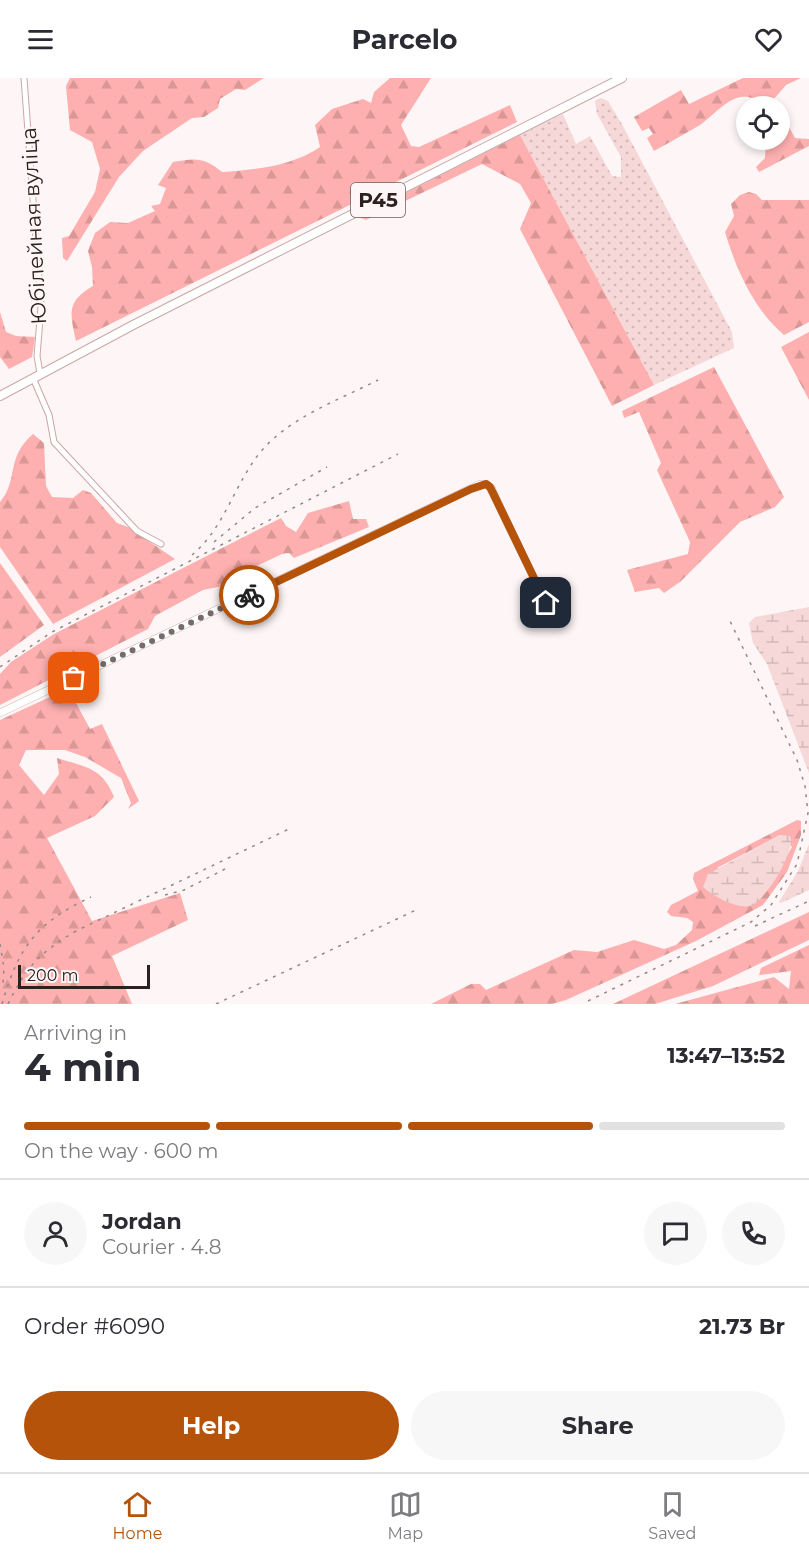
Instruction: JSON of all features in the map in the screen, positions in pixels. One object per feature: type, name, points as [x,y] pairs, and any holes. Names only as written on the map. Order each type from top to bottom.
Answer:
[{"type":"main road","name":"Р45","points":[[0,396],[135,324],[622,78]]},
{"type":"street","name":"Юбілейная вуліца","points":[[24,78],[41,307],[36,375],[49,415],[54,442],[136,531],[161,544]]},
{"type":"street","points":[[0,713],[480,484],[486,484],[492,489],[546,603]]},
{"type":"green space","points":[[70,78],[264,78],[245,90],[236,89],[220,99],[218,108],[204,117],[192,118],[143,151],[119,177],[67,261],[63,258],[62,238],[69,236],[95,192],[100,169],[92,142],[70,130],[66,86]]},
{"type":"green space","points":[[390,78],[431,78],[401,125],[411,146],[419,147],[510,105],[517,122],[76,341],[72,309],[78,297],[93,286],[88,251],[95,233],[110,222],[128,223],[155,211],[151,206],[160,204],[166,188],[158,185],[173,162],[205,161],[222,172],[260,168],[298,159],[320,147],[315,125],[332,109],[363,99],[371,103],[374,92]]},
{"type":"green space","points":[[743,78],[801,78],[786,85],[776,96],[736,96],[736,99],[700,125],[654,151],[647,138],[653,134],[649,128],[642,131],[634,117],[681,90],[689,104]]},
{"type":"green space","points":[[601,98],[608,101],[623,126],[732,332],[734,348],[654,385],[520,135],[563,114],[576,144],[590,136],[612,176],[621,177],[621,157],[597,114],[595,101]]},
{"type":"green space","points":[[790,129],[795,138],[809,139],[809,146],[759,172],[756,167],[765,158],[765,150],[790,150]]},
{"type":"green space","points":[[520,135],[654,385],[612,406],[520,229],[531,203],[520,184],[482,164],[366,220],[358,217]]},
{"type":"green space","points":[[749,192],[756,194],[762,200],[809,200],[809,322],[784,335],[764,314],[747,288],[725,232],[734,216],[731,204],[740,195]]},
{"type":"green space","points":[[0,312],[6,332],[16,336],[35,337],[32,357],[9,369],[0,357]]},
{"type":"green space","points":[[809,332],[809,400],[781,347]]},
{"type":"green space","points":[[714,367],[784,497],[775,507],[740,522],[680,582],[664,593],[659,588],[635,592],[627,570],[688,554],[690,542],[657,470],[661,463],[639,412],[624,418],[622,411]]},
{"type":"green space","points":[[33,434],[44,443],[46,486],[52,497],[73,498],[83,490],[91,493],[117,523],[128,527],[175,559],[53,624],[0,547],[0,502],[6,494],[15,460],[24,443]]},
{"type":"green space","points":[[349,501],[353,519],[366,519],[369,527],[294,558],[289,553],[282,554],[225,581],[223,586],[203,590],[155,616],[148,629],[0,705],[0,674],[11,662],[54,634],[281,518],[286,526],[296,532],[308,513]]},
{"type":"green space","points":[[0,563],[44,625],[0,657]]},
{"type":"green space","points":[[809,607],[809,773],[767,664],[753,643],[749,623],[755,617]]},
{"type":"green space","points":[[78,684],[81,693],[75,701],[90,729],[102,724],[139,801],[128,809],[131,803],[121,778],[85,757],[65,750],[26,750],[19,765],[44,795],[59,774],[57,758],[84,766],[98,774],[114,797],[95,816],[47,838],[92,921],[180,893],[188,920],[112,956],[132,1004],[0,1004],[0,720]]},
{"type":"green space","points":[[797,820],[801,821],[801,835],[787,872],[763,905],[696,941],[566,1000],[552,1004],[431,1004],[471,984],[480,984],[486,990],[574,950],[597,952],[634,940],[664,949],[676,945],[692,930],[693,922],[687,918],[671,916],[667,912],[671,905],[698,891],[693,879],[694,873]],"holes":[[[780,835],[792,847],[767,889],[717,868]]]},
{"type":"green space","points":[[780,835],[790,836],[789,852],[771,886],[756,902],[750,906],[738,906],[719,898],[703,887],[708,874]]},
{"type":"green space","points":[[809,844],[809,890],[781,903],[779,902],[798,871]]},
{"type":"green space","points":[[809,912],[809,940],[713,986],[655,1004],[613,1004]]},
{"type":"green space","points":[[809,945],[809,1004],[675,1004],[774,977],[789,989],[791,971],[759,975],[761,968]]},
{"type":"railway","points":[[192,555],[212,533],[249,468],[270,442],[298,421],[378,380]]},
{"type":"railway","points":[[0,667],[52,632],[398,454]]},
{"type":"railway","points":[[214,542],[255,508],[327,467]]},
{"type":"railway","points":[[588,1001],[751,922],[771,905],[797,864],[808,813],[805,786],[797,760],[730,621]]},
{"type":"railway","points":[[8,1004],[28,970],[52,946],[63,939],[291,828]]},
{"type":"railway","points":[[165,895],[184,890],[225,869]]},
{"type":"railway","points":[[2,1004],[15,966],[32,939],[56,917],[91,897]]},
{"type":"railway","points":[[755,926],[809,901]]},
{"type":"railway","points":[[216,1004],[416,910]]},
{"type":"railway","points":[[0,944],[4,968],[3,983]]},
{"type":"way so far","points":[[74,678],[249,595]]},
{"type":"route","points":[[249,595],[480,484],[486,484],[490,487],[546,603]]}]
